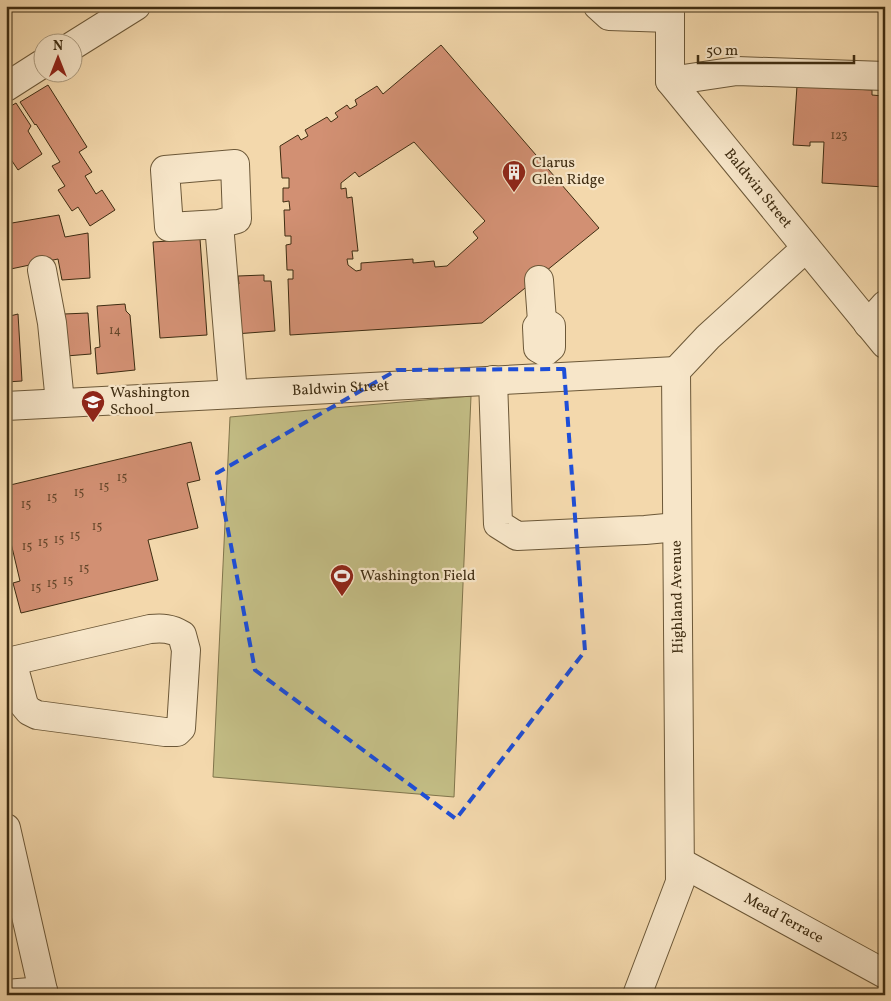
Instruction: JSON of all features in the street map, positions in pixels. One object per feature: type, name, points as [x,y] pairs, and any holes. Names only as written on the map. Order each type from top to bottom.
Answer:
[{"type":"street","points":[[82,40],[136,6]]},
{"type":"street","points":[[613,10],[670,15],[670,81],[737,71],[885,76]]},
{"type":"street","points":[[9,79],[32,69]]},
{"type":"street","name":"Baldwin Street","points":[[670,81],[806,248],[879,324]]},
{"type":"street","points":[[219,224],[233,394]]},
{"type":"street","points":[[676,371],[708,337],[806,248]]},
{"type":"street","points":[[42,270],[52,323],[60,402]]},
{"type":"street","points":[[539,280],[542,321],[551,326],[551,347],[546,365]]},
{"type":"street","name":"Baldwin Street","points":[[6,406],[493,380],[546,365],[676,371]]},
{"type":"street","name":"Highland Avenue","points":[[637,995],[680,882],[676,371]]},
{"type":"street","points":[[493,380],[498,524],[518,536],[677,527]]},
{"type":"street","points":[[150,629],[172,629],[182,634],[186,650],[181,728],[177,732],[165,732],[37,714],[29,711],[24,705],[9,662],[150,629]]},
{"type":"street","points":[[6,828],[43,993],[6,994]]},
{"type":"street","name":"Mead Terrace","points":[[680,862],[885,974]]},
{"type":"highlighted area","points":[[564,369],[585,651],[456,819],[255,670],[217,473],[397,370]]},
{"type":"shaded area","name":"Washington Field","points":[[471,396],[454,797],[213,777],[230,417]]},
{"type":"building","name":"Clarus Glen Ridge","points":[[441,45],[599,228],[482,323],[290,335],[288,279],[293,279],[293,270],[287,270],[286,245],[291,244],[291,236],[285,236],[284,210],[290,210],[289,201],[283,202],[283,188],[289,188],[289,178],[282,178],[280,146],[298,135],[301,140],[308,136],[305,130],[327,117],[331,122],[338,117],[335,113],[347,105],[350,109],[357,105],[355,100],[377,86],[383,94]],"holes":[[[414,142],[485,221],[473,232],[478,238],[447,266],[435,267],[434,261],[413,263],[413,259],[361,263],[361,270],[356,271],[348,265],[347,259],[353,259],[352,251],[358,251],[352,197],[347,198],[346,188],[341,189],[341,183],[355,172],[359,177]]]},
{"type":"building","points":[[48,85],[87,147],[79,152],[92,172],[85,176],[96,194],[102,190],[115,210],[90,226],[78,207],[72,211],[58,190],[65,186],[52,166],[60,162],[20,102]]},
{"type":"building","points":[[797,86],[872,90],[872,95],[883,96],[881,130],[885,130],[884,187],[822,183],[824,142],[810,142],[810,146],[793,145]]},
{"type":"building","points":[[16,103],[31,126],[28,131],[42,154],[18,170],[6,152],[6,109]]},
{"type":"building","points":[[59,215],[65,237],[88,233],[90,278],[62,280],[58,259],[6,270],[6,224]]},
{"type":"building","points":[[200,239],[207,335],[160,338],[153,242]]},
{"type":"building","points":[[264,275],[264,281],[271,281],[275,331],[235,334],[232,284],[239,284],[238,276]]},
{"type":"building","points":[[125,304],[126,311],[130,315],[135,370],[97,374],[95,348],[100,347],[97,306]]},
{"type":"building","points":[[88,313],[91,354],[66,356],[64,314]]},
{"type":"building","points":[[18,314],[22,381],[6,382],[6,317]]},
{"type":"building","points":[[191,442],[200,480],[187,483],[198,528],[148,540],[158,580],[21,613],[13,583],[20,581],[6,522],[6,486]]},
{"type":"place","name":"Clarus Glen Ridge","points":[[514,193]]},
{"type":"place","name":"Washington School","points":[[93,423]]},
{"type":"place","name":"Washington Field","points":[[342,597]]}]
